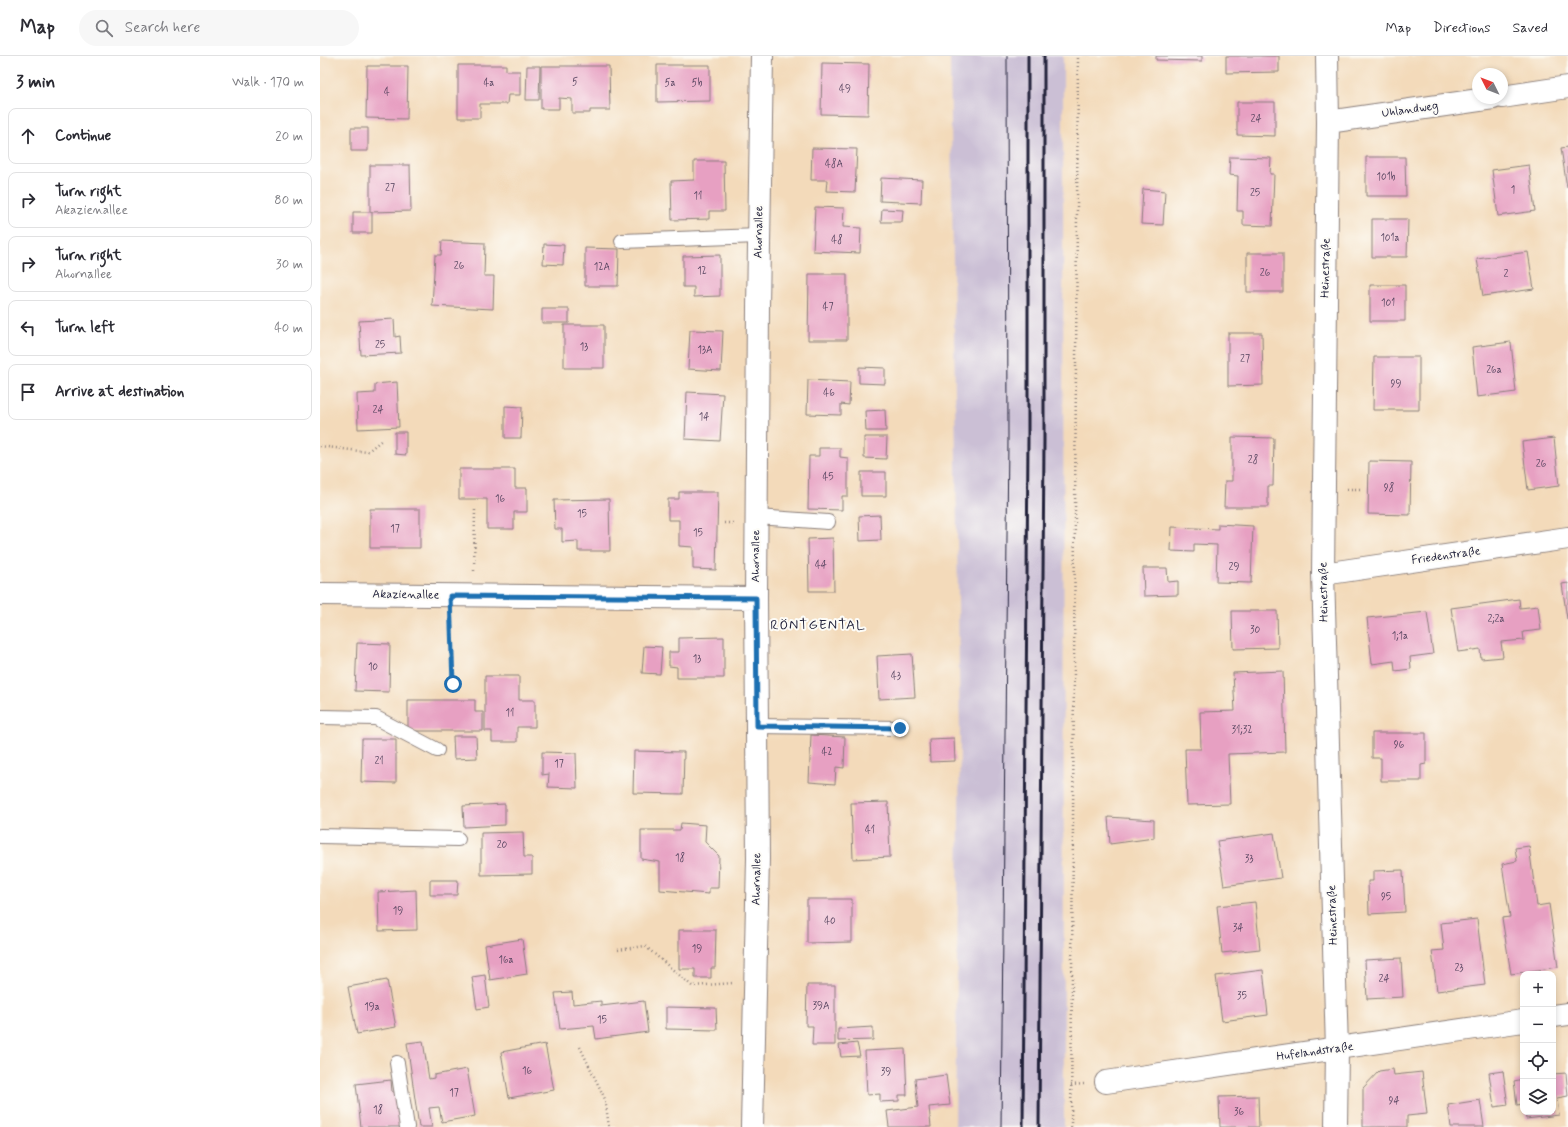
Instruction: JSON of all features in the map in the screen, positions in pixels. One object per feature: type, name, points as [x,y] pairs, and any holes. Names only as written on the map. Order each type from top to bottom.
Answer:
[{"type":"street","name":"Ahornallee","points":[[752,1127],[758,858],[756,517],[762,56]]},
{"type":"street","name":"Heinestraße","points":[[1327,56],[1328,122],[1323,574],[1337,1049],[1336,1127]]},
{"type":"street","points":[[1508,96],[1568,87]]},
{"type":"street","name":"Uhlandweg","points":[[1328,122],[1472,101]]},
{"type":"street","name":"Friedenstraße","points":[[1323,574],[1568,538]]},
{"type":"street","name":"Akazienallee","points":[[320,594],[756,598]]},
{"type":"street","points":[[1556,1016],[1568,1014]]},
{"type":"street","name":"Hufelandstraße","points":[[1106,1082],[1520,1021]]},
{"type":"lane","points":[[622,241],[759,236]]},
{"type":"lane","points":[[756,517],[828,522]]},
{"type":"lane","points":[[320,717],[376,718],[437,750]]},
{"type":"lane","points":[[757,726],[900,728]]},
{"type":"lane","points":[[320,836],[458,839]]},
{"type":"lane","points":[[397,1063],[407,1127]]},
{"type":"path","points":[[1071,1127],[1078,56]]},
{"type":"path","points":[[320,446],[367,452],[382,440]]},
{"type":"path","points":[[475,510],[475,596]]},
{"type":"path","points":[[450,596],[453,684]]},
{"type":"path","points":[[618,950],[645,946],[692,986],[755,982]]},
{"type":"path","points":[[580,1048],[605,1099],[609,1127]]},
{"type":"shaded area","points":[[950,56],[1063,56],[1064,1127],[955,1127],[960,738]]},
{"type":"building","points":[[1156,56],[1202,56],[1202,61],[1156,60]]},
{"type":"building","points":[[1226,56],[1279,56],[1279,72],[1226,73]]},
{"type":"building","points":[[822,63],[869,64],[868,115],[821,114]]},
{"type":"building","points":[[458,65],[506,65],[506,71],[520,71],[520,95],[508,95],[507,104],[480,104],[480,118],[458,118]]},
{"type":"building","points":[[657,65],[710,65],[710,101],[657,102]]},
{"type":"building","points":[[367,66],[408,66],[407,119],[366,118]]},
{"type":"building","points":[[527,66],[540,66],[539,100],[526,100]]},
{"type":"building","points":[[541,66],[609,66],[610,110],[590,110],[590,113],[572,113],[572,99],[559,98],[559,109],[541,109]]},
{"type":"building","points":[[1237,102],[1275,102],[1275,136],[1237,135]]},
{"type":"building","points":[[351,128],[368,128],[368,151],[351,151]]},
{"type":"building","points":[[1568,147],[1568,187],[1567,188],[1561,148]]},
{"type":"building","points":[[812,148],[857,149],[855,192],[826,191],[827,180],[811,180]]},
{"type":"building","points":[[1230,157],[1271,158],[1270,174],[1274,174],[1272,226],[1243,225],[1243,211],[1237,211],[1238,176],[1229,175]]},
{"type":"building","points":[[1366,157],[1405,157],[1406,196],[1366,196]]},
{"type":"building","points":[[694,161],[724,161],[725,211],[709,211],[709,219],[672,220],[671,181],[694,180]]},
{"type":"building","points":[[370,165],[410,165],[411,211],[370,212]]},
{"type":"building","points":[[1529,165],[1535,211],[1498,216],[1492,170]]},
{"type":"building","points":[[881,178],[922,180],[921,203],[880,201]]},
{"type":"building","points":[[1143,189],[1165,191],[1163,225],[1141,224]]},
{"type":"building","points":[[815,207],[844,208],[843,227],[861,228],[860,253],[813,251]]},
{"type":"building","points":[[882,209],[903,210],[902,222],[881,222]]},
{"type":"building","points":[[353,212],[372,212],[372,233],[353,233]]},
{"type":"building","points":[[1372,219],[1408,219],[1407,257],[1372,257]]},
{"type":"building","points":[[442,241],[485,243],[484,276],[494,276],[493,309],[432,306],[435,255],[441,255]]},
{"type":"building","points":[[544,244],[564,245],[563,265],[543,264]]},
{"type":"building","points":[[585,248],[619,249],[618,286],[585,286]]},
{"type":"building","points":[[1528,252],[1534,289],[1483,296],[1477,259]]},
{"type":"building","points":[[1247,253],[1283,253],[1283,292],[1247,292]]},
{"type":"building","points":[[720,255],[720,296],[694,297],[694,287],[683,287],[683,256]]},
{"type":"building","points":[[809,274],[847,274],[847,340],[808,340]]},
{"type":"building","points":[[1370,285],[1405,285],[1405,321],[1370,321]]},
{"type":"building","points":[[542,309],[569,309],[569,323],[542,323]]},
{"type":"building","points":[[394,319],[395,337],[400,336],[401,353],[361,355],[359,321]]},
{"type":"building","points":[[564,325],[604,325],[604,368],[564,368]]},
{"type":"building","points":[[690,330],[723,331],[721,371],[688,369]]},
{"type":"building","points":[[1228,333],[1262,333],[1263,385],[1228,386]]},
{"type":"building","points":[[1511,342],[1516,392],[1477,397],[1472,347]]},
{"type":"building","points":[[1374,357],[1419,357],[1419,410],[1373,410]]},
{"type":"building","points":[[859,367],[885,368],[885,384],[859,383]]},
{"type":"building","points":[[808,380],[850,382],[849,405],[841,404],[841,415],[807,414]]},
{"type":"building","points":[[397,382],[399,427],[358,429],[357,394],[375,393],[375,384]]},
{"type":"building","points":[[687,392],[723,394],[720,441],[685,439]]},
{"type":"building","points":[[505,406],[522,407],[521,438],[505,438]]},
{"type":"building","points":[[885,410],[886,431],[866,431],[865,411]]},
{"type":"building","points":[[395,432],[406,432],[406,455],[395,454]]},
{"type":"building","points":[[864,437],[887,437],[886,459],[864,458]]},
{"type":"building","points":[[1232,437],[1274,438],[1273,486],[1268,486],[1268,507],[1224,507],[1225,481],[1232,481]]},
{"type":"building","points":[[1554,438],[1559,486],[1528,490],[1522,442]]},
{"type":"building","points":[[819,448],[840,448],[840,457],[848,458],[848,496],[842,496],[842,510],[808,509],[809,456],[819,456]]},
{"type":"building","points":[[1369,461],[1411,462],[1410,515],[1368,514]]},
{"type":"building","points":[[459,469],[515,469],[515,488],[527,488],[527,512],[514,512],[514,529],[487,529],[487,499],[459,499]]},
{"type":"building","points":[[861,472],[886,472],[886,496],[861,496]]},
{"type":"building","points":[[679,492],[718,492],[716,570],[693,569],[693,547],[679,546],[679,520],[668,520],[668,499],[679,499]]},
{"type":"building","points":[[609,499],[610,551],[578,551],[578,541],[562,542],[562,529],[555,529],[554,500]]},
{"type":"building","points":[[370,509],[420,509],[420,548],[370,548]]},
{"type":"building","points":[[880,515],[881,540],[860,541],[859,516]]},
{"type":"building","points":[[1218,524],[1253,526],[1251,583],[1216,582],[1217,545],[1194,544],[1194,552],[1171,551],[1172,527],[1218,529]]},
{"type":"building","points":[[833,538],[834,591],[809,591],[808,539]]},
{"type":"building","points":[[1143,568],[1167,568],[1168,582],[1178,581],[1178,595],[1144,596]]},
{"type":"building","points":[[1568,583],[1568,619],[1567,619],[1562,584]]},
{"type":"building","points":[[1519,599],[1520,608],[1538,606],[1541,630],[1523,632],[1524,640],[1501,642],[1503,657],[1481,659],[1480,649],[1458,652],[1451,608]]},
{"type":"building","points":[[1232,611],[1277,611],[1278,648],[1233,649]]},
{"type":"building","points":[[1427,612],[1433,654],[1410,657],[1411,669],[1395,671],[1394,661],[1372,664],[1367,618]]},
{"type":"building","points":[[724,637],[724,678],[677,678],[677,667],[669,666],[669,652],[679,652],[679,638]]},
{"type":"building","points":[[357,643],[390,644],[389,692],[355,691]]},
{"type":"building","points":[[644,646],[662,647],[660,674],[642,673]]},
{"type":"building","points":[[912,654],[915,697],[879,699],[877,656]]},
{"type":"building","points":[[1283,671],[1285,752],[1228,754],[1230,804],[1187,805],[1185,749],[1201,749],[1200,712],[1235,711],[1233,673]]},
{"type":"building","points":[[485,676],[519,676],[519,700],[535,700],[535,727],[517,727],[517,742],[492,742],[492,731],[485,731]]},
{"type":"building","points":[[408,700],[475,700],[475,712],[483,712],[483,731],[408,731]]},
{"type":"building","points":[[1372,733],[1426,733],[1426,764],[1421,765],[1421,781],[1381,781],[1381,758],[1372,758]]},
{"type":"building","points":[[811,735],[845,737],[844,768],[836,767],[835,784],[809,782]]},
{"type":"building","points":[[453,736],[476,736],[477,758],[454,759]]},
{"type":"building","points":[[954,738],[955,761],[930,762],[929,739]]},
{"type":"building","points":[[362,739],[396,739],[396,783],[361,782]]},
{"type":"building","points":[[634,751],[684,752],[683,794],[633,793]]},
{"type":"building","points":[[542,752],[576,753],[577,788],[548,787],[549,774],[542,775]]},
{"type":"building","points":[[888,802],[890,857],[853,859],[851,803]]},
{"type":"building","points":[[505,804],[505,825],[464,827],[463,806]]},
{"type":"building","points":[[1108,817],[1154,820],[1154,838],[1110,844]]},
{"type":"building","points":[[681,823],[706,825],[705,842],[719,856],[718,888],[709,888],[709,894],[660,890],[660,862],[641,859],[641,830],[680,830]]},
{"type":"building","points":[[523,832],[524,857],[532,857],[532,874],[481,875],[481,833]]},
{"type":"building","points":[[1274,833],[1281,878],[1224,886],[1217,841]]},
{"type":"building","points":[[1529,846],[1537,906],[1549,904],[1558,967],[1520,971],[1520,973],[1511,974],[1502,918],[1510,917],[1502,864],[1517,861],[1515,848]]},
{"type":"building","points":[[1403,870],[1405,912],[1369,914],[1368,881],[1373,881],[1373,871]]},
{"type":"building","points":[[430,880],[458,880],[457,895],[430,895]]},
{"type":"building","points":[[416,890],[417,930],[379,931],[378,892]]},
{"type":"building","points":[[807,899],[852,899],[852,942],[807,943]]},
{"type":"building","points":[[1255,902],[1260,949],[1222,953],[1217,906]]},
{"type":"building","points":[[1477,919],[1485,985],[1437,991],[1432,951],[1444,950],[1441,923]]},
{"type":"building","points":[[679,930],[716,930],[715,968],[711,968],[711,978],[695,978],[695,969],[679,969]]},
{"type":"building","points":[[522,939],[527,974],[490,980],[485,945]]},
{"type":"building","points":[[1401,958],[1403,997],[1367,999],[1365,960]]},
{"type":"building","points":[[1263,970],[1268,1015],[1222,1021],[1216,976]]},
{"type":"building","points":[[485,975],[489,1007],[477,1009],[472,977]]},
{"type":"building","points":[[387,980],[396,1027],[357,1034],[348,987]]},
{"type":"building","points":[[807,985],[835,985],[835,1045],[812,1045],[813,1026],[806,1026]]},
{"type":"building","points":[[572,992],[573,1004],[601,1001],[601,1006],[644,1001],[648,1032],[596,1039],[594,1026],[560,1029],[555,993]]},
{"type":"building","points":[[666,1007],[716,1008],[717,1030],[666,1029]]},
{"type":"building","points":[[873,1027],[873,1040],[838,1041],[838,1029]]},
{"type":"building","points":[[423,1041],[429,1079],[434,1078],[434,1075],[467,1069],[475,1116],[442,1122],[439,1107],[429,1108],[432,1127],[419,1127],[407,1043]]},
{"type":"building","points":[[857,1043],[860,1056],[841,1057],[839,1045]]},
{"type":"building","points":[[545,1044],[554,1090],[509,1098],[501,1052]]},
{"type":"building","points":[[905,1049],[907,1095],[899,1095],[899,1101],[880,1102],[880,1094],[867,1095],[865,1051]]},
{"type":"building","points":[[1393,1069],[1394,1075],[1422,1072],[1427,1114],[1407,1116],[1407,1127],[1363,1127],[1363,1088],[1379,1071]]},
{"type":"building","points":[[1503,1071],[1508,1105],[1494,1107],[1489,1073]]},
{"type":"building","points":[[1566,1073],[1568,1096],[1557,1098],[1559,1115],[1526,1119],[1525,1115],[1556,1115],[1556,1074]]},
{"type":"building","points":[[946,1075],[950,1105],[929,1107],[931,1127],[889,1127],[887,1111],[918,1107],[915,1079]]},
{"type":"building","points":[[391,1080],[392,1092],[396,1092],[400,1127],[361,1127],[356,1084]]},
{"type":"building","points":[[1520,1080],[1520,1104],[1517,1105],[1514,1081]]},
{"type":"building","points":[[1258,1096],[1259,1127],[1220,1127],[1219,1097]]},
{"type":"building","points":[[1480,1100],[1484,1127],[1451,1127],[1448,1105]]},
{"type":"tram line","points":[[1001,1127],[1008,439],[1007,56]]},
{"type":"railway","points":[[1023,1127],[1028,439],[1028,56]]},
{"type":"railway","points":[[1039,1127],[1044,440],[1044,56]]},
{"type":"district","name":"RÖNTGENTAL","points":[[818,625]]},
{"type":"route","points":[[453,684],[450,596],[756,598],[757,726],[900,728]]}]
